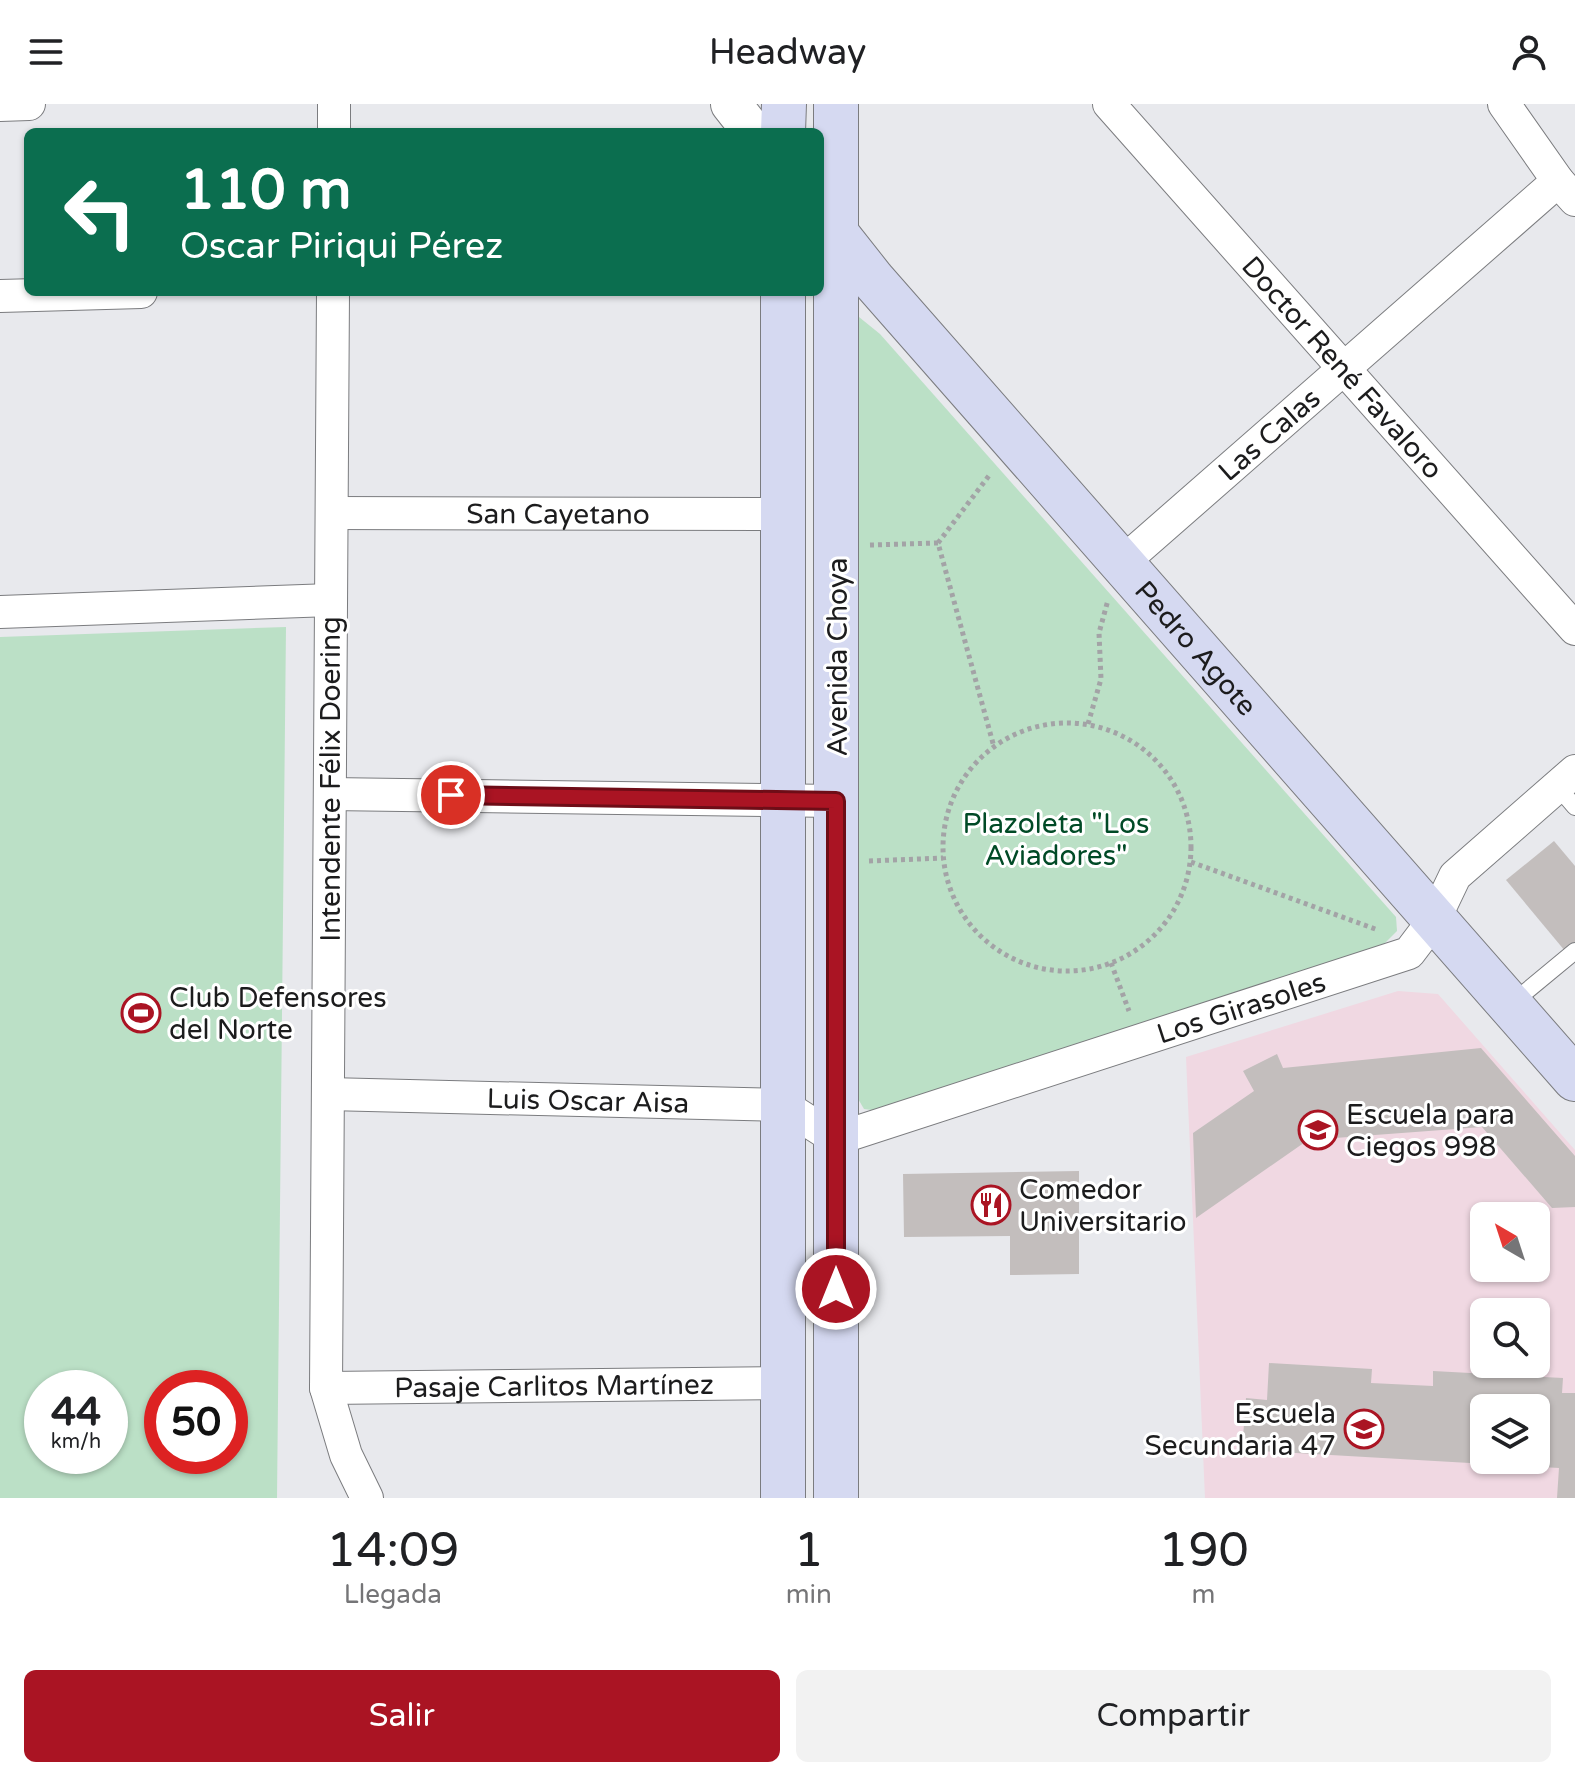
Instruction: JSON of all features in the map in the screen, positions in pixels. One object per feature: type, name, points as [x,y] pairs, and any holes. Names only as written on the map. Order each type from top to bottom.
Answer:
[{"type":"main road","points":[[783,128],[784,104]]},
{"type":"main road","name":"Avenida Choya","points":[[836,104],[828,223],[836,801],[836,1498]]},
{"type":"main road","name":"Pedro Agote","points":[[828,223],[1110,577],[1434,920],[1575,1079]]},
{"type":"main road","name":"Avenida Choya","points":[[783,296],[783,1498]]},
{"type":"street","points":[[0,105],[29,104]]},
{"type":"street","points":[[334,104],[334,128]]},
{"type":"street","points":[[731,104],[750,128]]},
{"type":"street","name":"Doctor René Favaloro","points":[[1109,104],[1575,629]]},
{"type":"street","points":[[1504,104],[1566,190]]},
{"type":"street","name":"Las Calas","points":[[1110,577],[1344,368],[1566,190]]},
{"type":"street","points":[[0,296],[24,295]]},
{"type":"street","name":"Intendente Félix Doering","points":[[333,296],[326,1388],[346,1455],[367,1498]]},
{"type":"street","name":"San Cayetano","points":[[332,513],[783,514]]},
{"type":"street","points":[[0,612],[331,600]]},
{"type":"street","name":"Los Girasoles","points":[[836,1139],[1409,953],[1434,920],[1455,876],[1569,788]]},
{"type":"street","points":[[330,794],[836,801]]},
{"type":"street","name":"Luis Oscar Aisa","points":[[328,1094],[783,1105]]},
{"type":"street","points":[[783,1105],[836,1139]]},
{"type":"street","name":"Pasaje Carlitos Martínez","points":[[326,1388],[783,1383]]},
{"type":"lane","points":[[1510,1005],[1575,951]]},
{"type":"path","points":[[938,543],[991,473]]},
{"type":"path","points":[[865,546],[938,543]]},
{"type":"path","points":[[938,543],[994,747]]},
{"type":"path","points":[[1088,724],[1101,679],[1099,633],[1107,605],[1110,577]]},
{"type":"path","points":[[1110,577],[1107,605],[1117,616]]},
{"type":"path","points":[[1050,724],[1088,724],[1124,736],[1155,758],[1178,788],[1190,824],[1191,862],[1182,894],[1165,924],[1141,947],[1111,963],[1074,971],[1036,967],[1001,952],[972,927],[952,894],[943,858],[945,826],[954,796],[971,769],[994,747],[1020,732],[1050,724]]},
{"type":"path","points":[[836,863],[943,858]]},
{"type":"path","points":[[1191,862],[1379,930]]},
{"type":"path","points":[[1376,920],[1379,930]]},
{"type":"path","points":[[1372,936],[1379,930]]},
{"type":"path","points":[[1111,963],[1132,1021]]},
{"type":"shaded area","points":[[1398,991],[1438,994],[1575,1150],[1575,1498],[1205,1498],[1186,1057]]},
{"type":"green space","name":"Plazoleta \"Los Aviadores\"","points":[[859,317],[880,334],[1396,917],[1397,931],[1382,946],[879,1111],[864,1109],[854,1092],[855,339]]},
{"type":"green space","name":"Club Defensores del Norte","points":[[286,627],[277,1498],[0,1498],[0,637]]},
{"type":"building","points":[[1554,841],[1575,866],[1575,963],[1506,880]]},
{"type":"building","name":"Escuela para Ciegos 998","points":[[1481,1048],[1575,1156],[1575,1207],[1552,1208],[1550,1202],[1482,1127],[1308,1140],[1196,1218],[1193,1133],[1254,1091],[1243,1071],[1277,1054],[1283,1068]]},
{"type":"building","name":"Comedor Universitario","points":[[1079,1171],[1079,1274],[1010,1275],[1010,1236],[904,1237],[903,1174]]},
{"type":"building","name":"Escuela Secundaria 47","points":[[1269,1363],[1372,1369],[1371,1383],[1433,1386],[1433,1371],[1470,1373],[1470,1378],[1563,1378],[1562,1393],[1575,1393],[1575,1498],[1557,1498],[1559,1468],[1550,1467],[1550,1394],[1470,1394],[1470,1463],[1242,1450],[1246,1398],[1267,1400]]},
{"type":"place","name":"Club Defensores del Norte","points":[[141,1013]]},
{"type":"place","name":"Escuela para Ciegos 998","points":[[1318,1130]]},
{"type":"place","name":"Comedor Universitario","points":[[991,1205]]},
{"type":"place","name":"Escuela Secundaria 47","points":[[1364,1429]]},
{"type":"route","points":[[451,795],[836,801],[836,1289]]}]
